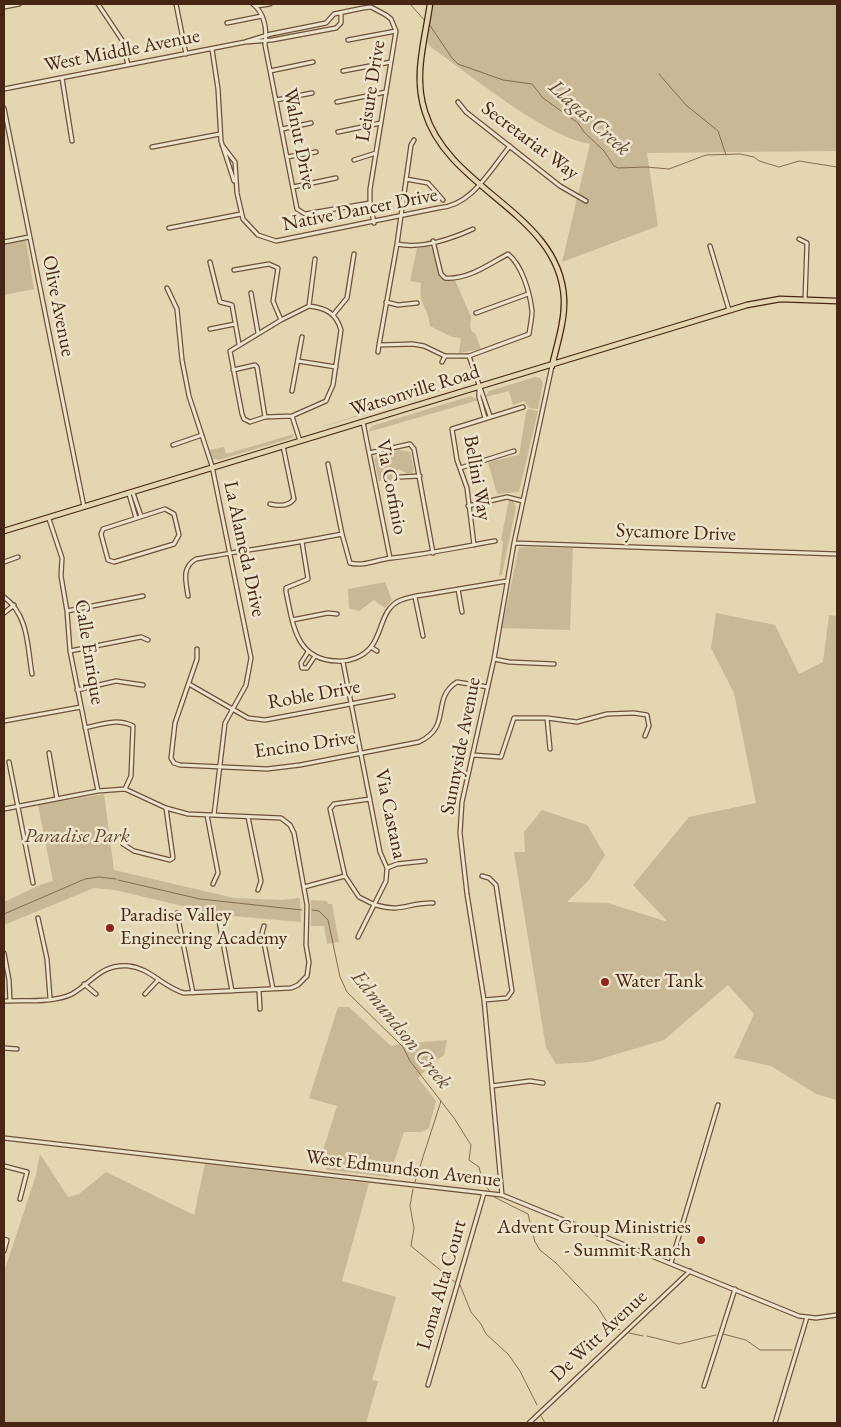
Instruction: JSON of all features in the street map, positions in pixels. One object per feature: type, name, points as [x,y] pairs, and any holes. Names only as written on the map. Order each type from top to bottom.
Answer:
[{"type":"main road","points":[[430,6],[419,78],[424,111],[431,128],[446,154],[479,185],[526,224],[543,242],[554,260],[561,280],[564,308],[552,366]]},
{"type":"main road","name":"Watsonville Road","points":[[4,531],[49,519],[212,466],[552,366],[729,310],[765,301],[837,301]]},
{"type":"street","points":[[4,7],[19,4]]},
{"type":"street","points":[[98,4],[122,40],[128,65]]},
{"type":"street","points":[[176,4],[186,54]]},
{"type":"street","points":[[255,5],[270,4]]},
{"type":"street","name":"Walnut Drive","points":[[255,5],[262,16],[270,71],[297,209],[305,214],[370,203]]},
{"type":"street","name":"Leisure Drive","points":[[266,36],[326,23],[330,15],[363,8],[375,9],[391,19],[396,31],[376,153],[370,203],[374,223]]},
{"type":"street","points":[[245,42],[336,28],[341,23],[341,13]]},
{"type":"street","points":[[227,23],[262,16]]},
{"type":"street","points":[[348,40],[396,31]]},
{"type":"street","points":[[245,42],[266,36]]},
{"type":"street","name":"West Middle Avenue","points":[[4,89],[245,42]]},
{"type":"street","name":"Native Dancer Drive","points":[[212,49],[218,89],[220,134],[222,145],[235,162],[237,193],[241,214],[251,229],[258,235],[276,241],[400,218],[438,208],[452,207],[464,201],[510,146]]},
{"type":"street","points":[[270,71],[314,62]]},
{"type":"street","points":[[343,71],[391,62]]},
{"type":"street","points":[[62,78],[72,141]]},
{"type":"street","points":[[338,102],[386,92]]},
{"type":"street","points":[[276,100],[312,93]]},
{"type":"street","name":"Secretariat Way","points":[[458,102],[466,112],[560,186],[586,201]]},
{"type":"street","name":"Olive Avenue","points":[[4,108],[84,508]]},
{"type":"street","points":[[282,129],[311,123]]},
{"type":"street","points":[[338,132],[381,123]]},
{"type":"street","points":[[152,147],[220,134]]},
{"type":"street","points":[[378,352],[398,244],[411,145],[414,140]]},
{"type":"street","points":[[287,158],[316,152]]},
{"type":"street","points":[[354,160],[376,153]]},
{"type":"street","points":[[293,187],[336,178]]},
{"type":"street","points":[[406,179],[428,183],[443,200]]},
{"type":"street","points":[[169,228],[241,214]]},
{"type":"street","points":[[398,244],[408,246],[433,241],[456,236],[472,229]]},
{"type":"street","points":[[4,242],[29,237]]},
{"type":"street","points":[[799,239],[807,243],[805,300]]},
{"type":"street","points":[[379,345],[424,346],[446,356],[469,356],[529,334],[532,311],[528,294],[514,258],[508,254],[489,266],[467,274],[445,278],[441,274],[433,241]]},
{"type":"street","points":[[710,246],[729,310]]},
{"type":"street","points":[[333,314],[347,298],[354,254]]},
{"type":"street","points":[[309,306],[315,259]]},
{"type":"street","points":[[210,262],[220,302],[232,306],[239,344]]},
{"type":"street","points":[[234,270],[269,264],[278,268],[273,301],[281,320]]},
{"type":"street","name":"La Alameda Drive","points":[[167,288],[177,308],[186,378],[212,466],[250,658],[246,685],[225,723],[214,815]]},
{"type":"street","points":[[251,293],[258,333]]},
{"type":"street","points":[[476,313],[528,294]]},
{"type":"street","points":[[386,302],[398,305],[417,303]]},
{"type":"street","points":[[309,306],[323,308],[333,314],[339,322],[341,330],[329,397],[321,404],[292,416],[266,418],[250,422],[244,419],[230,354],[239,344],[309,306]]},
{"type":"street","points":[[210,329],[235,324]]},
{"type":"street","points":[[292,391],[302,337]]},
{"type":"street","points":[[442,362],[446,356]]},
{"type":"street","points":[[469,356],[490,416]]},
{"type":"street","points":[[298,361],[336,366]]},
{"type":"street","points":[[233,370],[255,365],[257,367],[266,418]]},
{"type":"street","name":"Sunnyside Avenue","points":[[502,1195],[484,1000],[466,894],[460,833],[462,802],[494,659],[514,543],[552,366]]},
{"type":"street","points":[[479,387],[479,397],[485,418]]},
{"type":"street","name":"Bellini Way","points":[[474,545],[466,488],[457,460],[452,429],[523,407]]},
{"type":"street","points":[[292,416],[300,441]]},
{"type":"street","name":"Via Corfinio","points":[[363,422],[390,558]]},
{"type":"street","points":[[174,445],[202,435]]},
{"type":"street","points":[[369,453],[410,444],[414,449],[433,553]]},
{"type":"street","points":[[270,504],[284,505],[291,503],[294,499],[283,446]]},
{"type":"street","points":[[460,468],[514,451]]},
{"type":"street","points":[[328,464],[342,534],[350,563],[357,565],[495,541]]},
{"type":"street","points":[[400,478],[420,476]]},
{"type":"street","points":[[131,493],[141,516]]},
{"type":"street","points":[[131,493],[136,518]]},
{"type":"street","points":[[468,506],[507,497],[523,501]]},
{"type":"street","points":[[166,509],[172,512],[178,539],[174,544],[111,562],[106,557],[102,531],[106,527],[136,518],[166,509]]},
{"type":"street","name":"Calle Enrique","points":[[49,519],[62,558],[61,576],[67,611],[70,652],[98,791]]},
{"type":"street","points":[[188,596],[184,573],[188,564],[196,559],[342,534]]},
{"type":"street","points":[[302,542],[309,575],[305,582],[286,588],[292,620],[296,634],[308,652],[326,661],[343,662],[355,658],[370,647],[385,614],[393,605],[402,600],[507,581]]},
{"type":"street","name":"Sycamore Drive","points":[[514,543],[837,554]]},
{"type":"street","points":[[4,562],[18,557]]},
{"type":"street","points":[[458,589],[462,612]]},
{"type":"street","points":[[67,611],[144,596]]},
{"type":"street","points":[[4,597],[14,605],[24,623],[32,674]]},
{"type":"street","points":[[415,597],[423,636]]},
{"type":"street","points":[[4,613],[14,605]]},
{"type":"street","points":[[292,620],[328,613],[337,614]]},
{"type":"street","points":[[70,652],[141,637],[148,640]]},
{"type":"street","points":[[370,647],[377,651]]},
{"type":"street","name":"Encino Drive","points":[[197,649],[189,684],[175,723],[171,758],[174,763],[180,765],[268,769],[419,742],[431,736],[437,727],[442,700],[448,688],[457,682],[488,687]]},
{"type":"street","points":[[308,652],[301,663],[302,668],[307,668],[315,656]]},
{"type":"street","points":[[494,659],[509,662],[554,664]]},
{"type":"street","name":"Via Castana","points":[[343,662],[380,852],[387,868],[386,881],[358,937]]},
{"type":"street","points":[[77,690],[116,681],[143,685]]},
{"type":"street","name":"Roble Drive","points":[[189,684],[248,718],[265,720],[393,696]]},
{"type":"street","points":[[4,720],[81,707]]},
{"type":"street","points":[[473,755],[501,758],[514,718],[547,718],[577,722],[607,714],[634,713],[647,715],[649,726],[645,736]]},
{"type":"street","points":[[547,718],[550,749]]},
{"type":"street","points":[[85,728],[112,722],[126,722],[133,726],[131,776],[125,789]]},
{"type":"street","points":[[49,753],[57,799]]},
{"type":"street","points":[[8,762],[33,883]]},
{"type":"street","points":[[4,809],[98,791],[125,789],[166,808],[188,814],[281,818],[290,824],[294,833],[304,887],[307,912],[306,940],[309,971],[298,985],[273,989],[193,993],[176,990],[139,968],[128,966],[104,970],[72,994],[59,998],[4,1001]]},
{"type":"street","points":[[370,799],[330,806],[345,876],[359,897],[391,910],[423,903],[432,903]]},
{"type":"street","points":[[123,844],[134,851],[170,860],[173,858],[166,808]]},
{"type":"street","points":[[207,814],[218,873],[213,884]]},
{"type":"street","points":[[248,816],[261,881],[258,890]]},
{"type":"street","points":[[387,868],[397,864],[425,861]]},
{"type":"street","points":[[304,887],[345,876]]},
{"type":"street","points":[[482,876],[489,878],[496,885],[512,991],[508,998],[484,1000]]},
{"type":"street","points":[[177,914],[193,993]]},
{"type":"street","points":[[38,918],[48,959],[50,998]]},
{"type":"street","points":[[219,921],[232,991]]},
{"type":"street","points":[[264,926],[262,933],[273,989]]},
{"type":"street","points":[[4,953],[9,980],[10,1001]]},
{"type":"street","points":[[145,994],[158,980]]},
{"type":"street","points":[[84,984],[96,994]]},
{"type":"street","points":[[259,990],[260,1009]]},
{"type":"street","points":[[4,1048],[17,1049]]},
{"type":"street","points":[[492,1086],[530,1080],[543,1083]]},
{"type":"street","points":[[671,1264],[718,1105]]},
{"type":"street","name":"West Edmundson Avenue","points":[[4,1138],[502,1195],[807,1317],[837,1315]]},
{"type":"street","points":[[4,1166],[27,1172],[20,1199]]},
{"type":"street","name":"Loma Alta Court","points":[[428,1385],[484,1193]]},
{"type":"street","points":[[4,1251],[5,1239]]},
{"type":"street","name":"De Witt Avenue","points":[[529,1423],[690,1271]]},
{"type":"street","points":[[704,1386],[735,1289]]},
{"type":"street","points":[[775,1423],[807,1317]]},
{"type":"green space","points":[[433,4],[837,4],[837,151],[647,153],[658,226],[562,262],[590,144],[572,139],[552,130],[530,117],[487,89],[432,48],[427,43]]},
{"type":"green space","points":[[26,240],[34,289],[4,295],[4,244]]},
{"type":"green space","points":[[429,246],[432,249],[439,277],[446,281],[455,280],[471,317],[470,326],[472,332],[475,333],[481,349],[459,353],[461,338],[452,337],[430,326],[422,301],[421,283],[410,281],[417,248]]},
{"type":"green space","points":[[535,377],[540,378],[543,383],[538,409],[529,408],[524,401],[513,405],[509,391],[485,397],[489,391]]},
{"type":"green space","points":[[472,378],[469,382],[303,433]]},
{"type":"green space","points":[[471,396],[479,400],[368,432],[372,426]]},
{"type":"green space","points":[[529,409],[538,411],[519,492],[497,494],[488,462],[519,455],[526,412]]},
{"type":"green space","points":[[294,434],[292,438],[219,460],[213,459],[210,450],[224,447],[226,454]]},
{"type":"green space","points":[[399,450],[410,452],[414,468],[413,473],[407,474],[399,469],[392,475],[393,481],[379,481],[374,460],[377,455]]},
{"type":"green space","points":[[509,500],[513,501],[516,507],[502,575],[499,576],[503,542],[501,539]]},
{"type":"green space","points":[[519,547],[573,548],[570,630],[502,628]]},
{"type":"green space","points":[[385,582],[392,600],[385,608],[374,600],[359,611],[349,608],[348,589]]},
{"type":"green space","points":[[716,613],[775,625],[799,674],[823,662],[829,615],[837,616],[837,1100],[816,1094],[771,1066],[734,1058],[754,1014],[728,985],[664,1040],[590,1062],[556,1064],[546,1048],[514,852],[525,852],[524,832],[542,810],[587,825],[605,855],[589,880],[567,902],[608,903],[668,922],[633,885],[689,817],[756,803],[734,693],[711,648]]},
{"type":"green space","name":"Paradise Park","points":[[104,794],[114,870],[234,898],[282,900],[300,898],[301,922],[220,915],[115,890],[94,888],[4,925],[4,902],[53,881],[38,805]]},
{"type":"green space","points":[[311,900],[327,901],[328,904],[332,904],[339,942],[327,944],[324,926],[311,926]]},
{"type":"green space","points":[[338,1007],[349,1007],[391,1046],[447,1040],[444,1055],[418,1078],[436,1101],[429,1128],[422,1132],[404,1132],[389,1177],[327,1170],[320,1160],[337,1106],[309,1098]]},
{"type":"green space","points":[[40,1154],[68,1197],[79,1194],[106,1172],[194,1215],[205,1164],[369,1183],[342,1281],[396,1297],[372,1380],[378,1381],[366,1423],[4,1423],[4,1272],[36,1175]]},
{"type":"waterway","name":"Llagas Creek","points":[[410,4],[426,22]]},
{"type":"waterway","name":"Llagas Creek","points":[[429,24],[458,64],[503,80],[532,84],[543,98],[578,123],[584,132],[604,151],[614,166],[618,168],[646,167],[669,169],[706,155],[740,154],[754,157],[759,161],[779,167],[799,161],[837,167]]},
{"type":"waterway","points":[[659,74],[686,105],[718,131],[726,155]]},
{"type":"waterway","name":"Edmundson Creek","points":[[4,914],[85,879],[99,877],[116,879]]},
{"type":"waterway","name":"Edmundson Creek","points":[[118,880],[200,899],[302,910]]},
{"type":"waterway","name":"Edmundson Creek","points":[[312,910],[319,911],[328,920],[340,977],[347,992],[403,1047],[410,1061],[454,1118],[471,1145],[469,1160],[479,1167],[482,1179],[490,1192]]},
{"type":"waterway","points":[[415,1182],[441,1101]]},
{"type":"waterway","points":[[413,1189],[410,1206],[414,1228],[411,1246],[456,1283]]},
{"type":"waterway","name":"Edmundson Creek","points":[[494,1197],[528,1214],[535,1242],[540,1250],[556,1263],[597,1306],[609,1325],[620,1330]]},
{"type":"waterway","points":[[460,1285],[471,1312],[481,1324],[486,1334],[508,1354],[520,1371],[537,1405]]},
{"type":"waterway","name":"Edmundson Creek","points":[[629,1333],[643,1336]]},
{"type":"waterway","name":"Edmundson Creek","points":[[723,1334],[746,1340],[760,1350],[792,1350]]},
{"type":"waterway","name":"Edmundson Creek","points":[[647,1336],[679,1344],[716,1335]]},
{"type":"waterway","points":[[541,1416],[545,1423]]},
{"type":"place","name":"Paradise Valley Engineering Academy","points":[[110,928]]},
{"type":"place","name":"Water Tank","points":[[605,982]]},
{"type":"place","name":"Advent Group Ministries - Summit Ranch","points":[[701,1240]]}]
